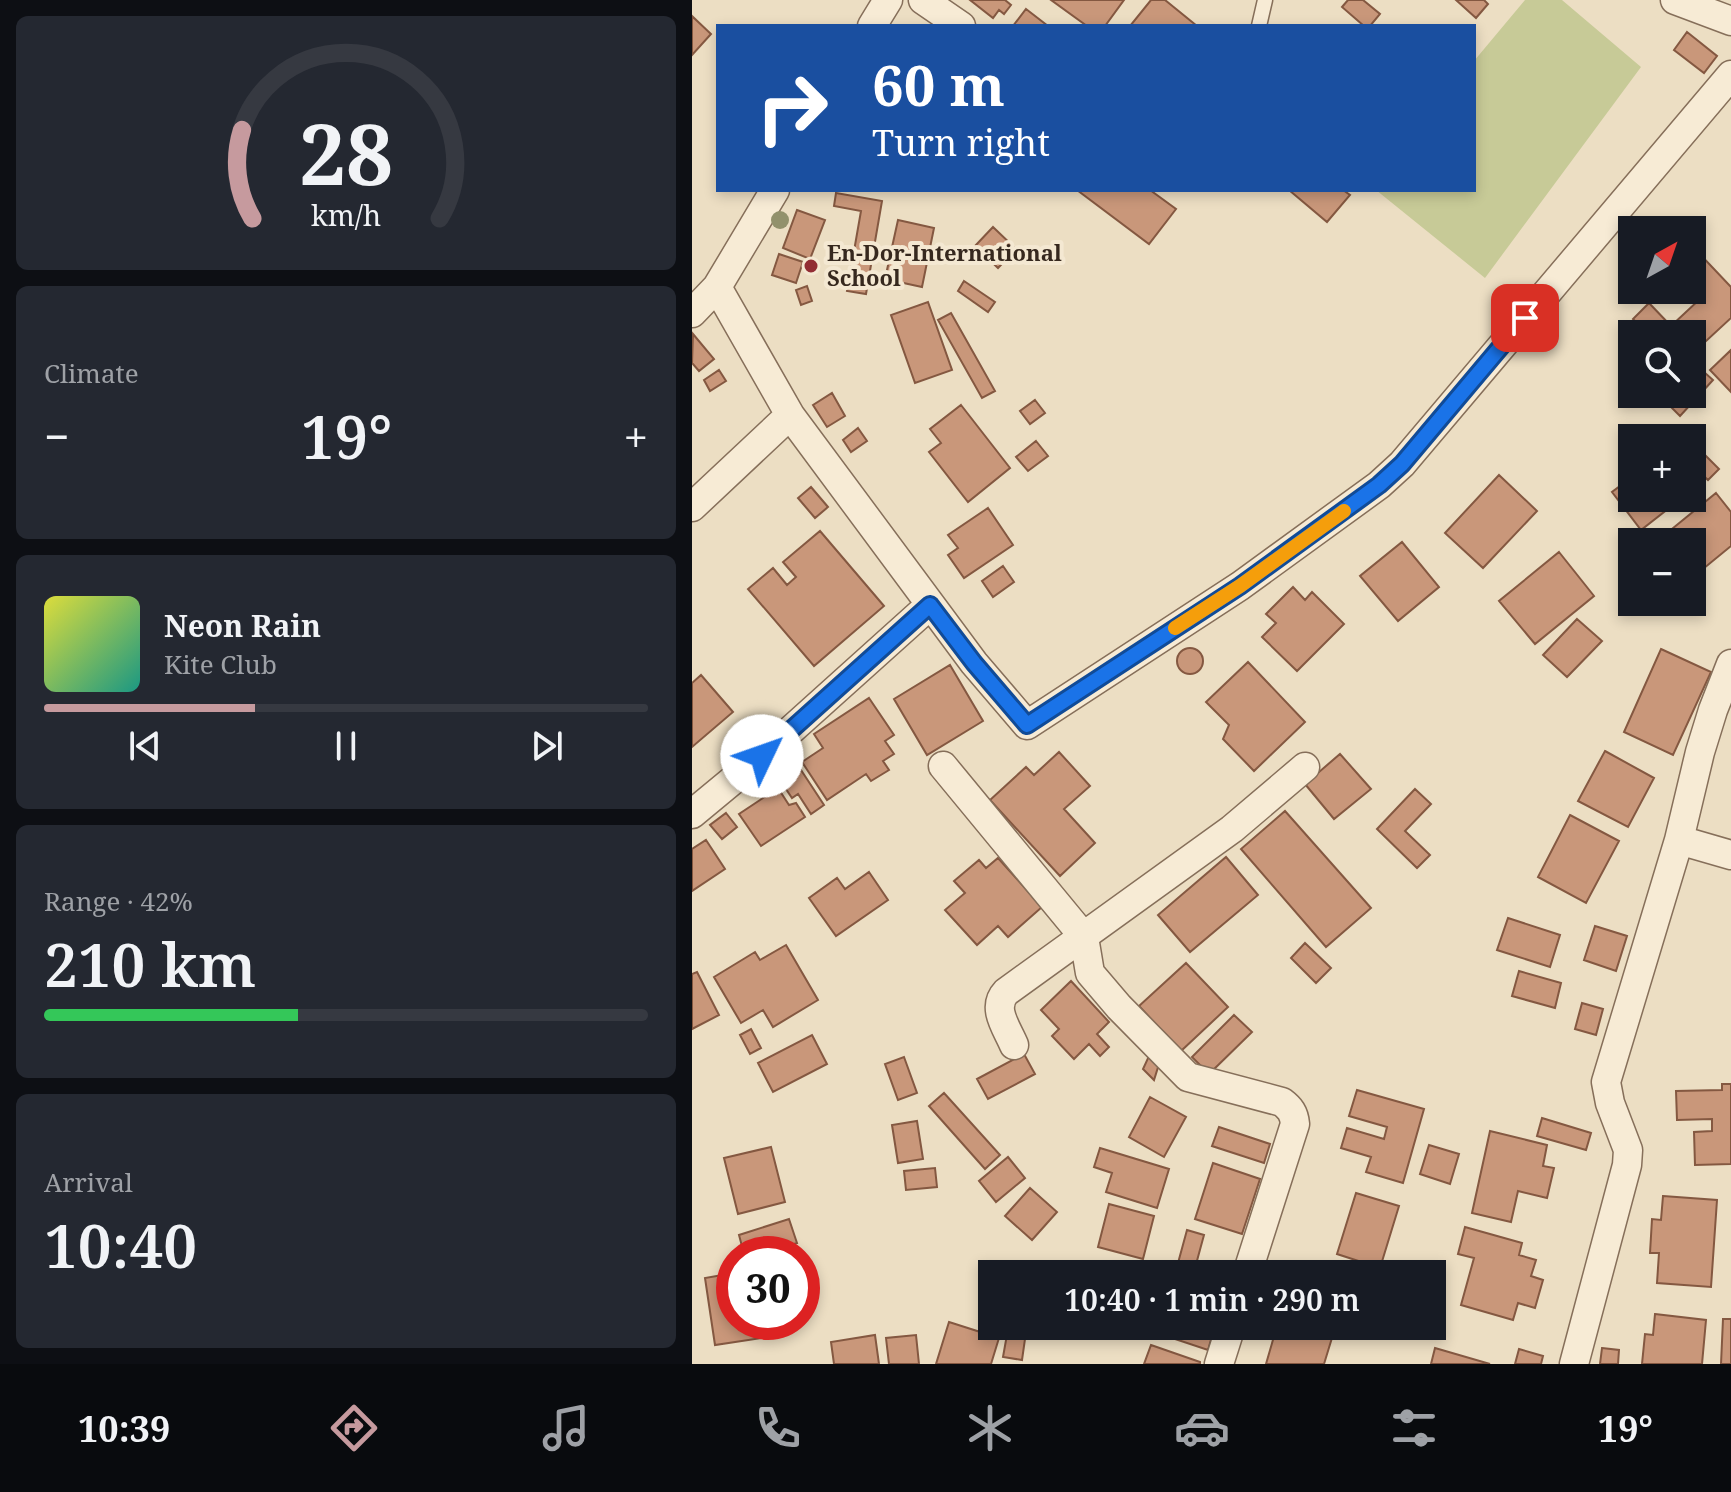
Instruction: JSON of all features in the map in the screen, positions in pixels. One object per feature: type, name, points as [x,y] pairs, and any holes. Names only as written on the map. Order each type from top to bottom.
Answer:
[{"type":"street","points":[[873,24],[888,0]]},
{"type":"street","points":[[923,0],[958,24]]},
{"type":"street","points":[[1675,0],[1731,21]]},
{"type":"street","points":[[717,287],[790,415],[974,663],[1027,725],[1240,586],[1379,485],[1402,464],[1731,75]]},
{"type":"street","points":[[692,313],[717,287],[774,192]]},
{"type":"street","points":[[692,507],[790,415]]},
{"type":"street","points":[[692,814],[762,756],[930,605]]},
{"type":"street","points":[[1574,1364],[1627,1165],[1625,1138],[1610,1103],[1606,1082],[1679,840],[1708,724],[1731,664]]},
{"type":"street","points":[[943,766],[1084,937],[1090,973],[1188,1077],[1282,1102],[1294,1116],[1295,1124],[1251,1260]]},
{"type":"street","points":[[1014,1045],[998,1007],[1000,998],[1006,992],[1232,829],[1305,767]]},
{"type":"street","points":[[1679,840],[1731,855]]},
{"type":"street","points":[[1219,1364],[1227,1340]]},
{"type":"lane","points":[[1259,24],[1265,0]]},
{"type":"green space","points":[[1525,0],[1562,0],[1641,67],[1485,278],[1378,192],[1476,192],[1476,59]]},
{"type":"building","points":[[970,0],[1005,0],[1011,5],[1004,14],[999,10],[993,18]]},
{"type":"building","points":[[1051,0],[1124,0],[1106,24],[1084,24]]},
{"type":"building","points":[[1151,0],[1165,0],[1195,24],[1132,24]]},
{"type":"building","points":[[1348,0],[1363,0],[1380,14],[1372,24],[1362,24],[1342,7]]},
{"type":"building","points":[[1456,0],[1484,0],[1488,4],[1476,18]]},
{"type":"building","points":[[1026,9],[1045,24],[1015,24]]},
{"type":"building","points":[[692,16],[711,34],[692,55]]},
{"type":"building","points":[[1687,32],[1717,56],[1704,73],[1674,50]]},
{"type":"building","points":[[1080,192],[1153,192],[1176,209],[1149,244]]},
{"type":"building","points":[[1291,192],[1346,192],[1350,195],[1327,222]]},
{"type":"building","points":[[836,193],[882,201],[866,294],[847,291],[861,211],[834,206]]},
{"type":"building","points":[[797,210],[825,220],[810,259],[783,248]]},
{"type":"building","points":[[898,220],[934,228],[922,287],[885,279]]},
{"type":"building","points":[[993,227],[1016,249],[998,268],[975,246]]},
{"type":"building","points":[[779,254],[803,262],[796,283],[772,275]]},
{"type":"building","points":[[1706,261],[1731,287],[1731,318],[1706,341],[1706,320],[1677,320],[1695,304],[1706,304]]},
{"type":"building","points":[[964,281],[995,302],[988,312],[958,291]]},
{"type":"building","points":[[807,286],[812,301],[801,305],[796,290]]},
{"type":"building","points":[[928,302],[952,370],[915,383],[891,315]]},
{"type":"building","points":[[1648,304],[1665,320],[1634,320]]},
{"type":"building","points":[[951,313],[995,391],[982,398],[938,320]]},
{"type":"building","points":[[693,334],[714,359],[699,371],[692,363]]},
{"type":"building","points":[[1731,350],[1731,392],[1710,370]]},
{"type":"building","points":[[719,370],[726,381],[710,391],[704,380]]},
{"type":"building","points":[[1706,374],[1713,380],[1706,388]]},
{"type":"building","points":[[832,393],[845,416],[827,427],[813,405]]},
{"type":"building","points":[[1035,400],[1045,413],[1030,424],[1020,411]]},
{"type":"building","points":[[961,405],[1010,468],[968,502],[929,452],[941,443],[930,429]]},
{"type":"building","points":[[1672,408],[1687,408],[1680,416]]},
{"type":"building","points":[[858,428],[867,441],[851,452],[843,440]]},
{"type":"building","points":[[1036,441],[1048,456],[1028,471],[1016,457]]},
{"type":"building","points":[[1706,456],[1719,469],[1708,480],[1706,478]]},
{"type":"building","points":[[1499,475],[1537,511],[1483,568],[1445,533]]},
{"type":"building","points":[[811,487],[828,507],[815,518],[798,498]]},
{"type":"building","points":[[1716,493],[1731,512],[1731,546],[1706,567],[1706,528],[1673,528],[1693,512],[1706,512],[1706,501]]},
{"type":"building","points":[[988,508],[1013,545],[964,578],[948,555],[958,548],[948,535]]},
{"type":"building","points":[[1627,512],[1664,512],[1644,528],[1639,528]]},
{"type":"building","points":[[820,531],[884,606],[814,666],[748,589],[773,568],[787,585],[796,577],[783,562]]},
{"type":"building","points":[[1402,542],[1439,587],[1398,621],[1360,576]]},
{"type":"building","points":[[1559,552],[1594,596],[1535,644],[1499,601]]},
{"type":"building","points":[[1003,566],[1014,582],[993,597],[982,581]]},
{"type":"building","points":[[1293,587],[1305,600],[1312,592],[1344,624],[1297,671],[1262,637],[1276,623],[1266,614]]},
{"type":"building","points":[[1577,619],[1602,641],[1567,677],[1543,655]]},
{"type":"building","points":[[1190,648],[1199,652],[1203,661],[1199,670],[1190,674],[1181,670],[1177,661],[1181,652]]},
{"type":"building","points":[[1661,649],[1711,672],[1673,755],[1624,732]]},
{"type":"building","points":[[1248,662],[1305,722],[1254,771],[1223,739],[1229,725],[1206,702]]},
{"type":"building","points":[[950,665],[983,721],[927,755],[894,699]]},
{"type":"building","points":[[701,675],[733,712],[692,747],[692,683]]},
{"type":"building","points":[[869,698],[894,735],[885,741],[894,754],[883,761],[889,770],[871,781],[866,774],[827,800],[802,762],[823,748],[814,734]]},
{"type":"building","points":[[1605,751],[1654,778],[1628,827],[1578,801]]},
{"type":"building","points":[[1059,752],[1090,786],[1064,809],[1095,843],[1060,876],[990,800],[1026,767],[1034,775]]},
{"type":"building","points":[[1340,754],[1371,789],[1334,819],[1305,784]]},
{"type":"building","points":[[801,770],[824,805],[811,814],[798,794],[792,798],[782,783]]},
{"type":"building","points":[[778,788],[789,805],[796,803],[805,817],[761,846],[739,814]]},
{"type":"building","points":[[1415,789],[1431,804],[1405,831],[1430,855],[1417,868],[1377,829]]},
{"type":"building","points":[[1285,811],[1371,908],[1326,947],[1241,849]]},
{"type":"building","points":[[726,813],[737,827],[722,839],[710,825]]},
{"type":"building","points":[[1570,815],[1619,841],[1586,903],[1538,877]]},
{"type":"building","points":[[706,840],[725,869],[692,891],[692,849]]},
{"type":"building","points":[[1226,857],[1258,895],[1190,952],[1158,915]]},
{"type":"building","points":[[998,858],[1042,907],[1008,937],[998,926],[977,945],[945,910],[965,893],[954,881],[979,860],[986,868]]},
{"type":"building","points":[[869,872],[888,900],[836,936],[809,898],[837,878],[845,889]]},
{"type":"building","points":[[1508,918],[1560,935],[1550,967],[1497,950]]},
{"type":"building","points":[[1595,926],[1627,936],[1616,971],[1584,960]]},
{"type":"building","points":[[1305,943],[1331,968],[1316,983],[1291,958]]},
{"type":"building","points":[[786,945],[818,1000],[773,1027],[763,1010],[741,1023],[714,977],[755,952],[760,960]]},
{"type":"building","points":[[1186,963],[1228,1007],[1181,1051],[1139,1006]]},
{"type":"building","points":[[1519,971],[1561,983],[1555,1008],[1512,996]]},
{"type":"building","points":[[697,972],[719,1015],[692,1029],[692,974]]},
{"type":"building","points":[[1071,981],[1109,1022],[1097,1034],[1109,1047],[1100,1056],[1089,1044],[1074,1059],[1052,1036],[1059,1029],[1041,1010]]},
{"type":"building","points":[[1582,1003],[1603,1009],[1596,1035],[1575,1029]]},
{"type":"building","points":[[1234,1015],[1252,1032],[1209,1074],[1192,1057]]},
{"type":"building","points":[[751,1029],[761,1048],[750,1054],[740,1035]]},
{"type":"building","points":[[812,1035],[827,1064],[773,1092],[758,1063]]},
{"type":"building","points":[[1024,1054],[1035,1074],[988,1099],[977,1079]]},
{"type":"building","points":[[1149,1056],[1159,1064],[1154,1080],[1143,1069]]},
{"type":"building","points":[[904,1057],[917,1093],[898,1100],[885,1064]]},
{"type":"building","points":[[1722,1084],[1731,1084],[1731,1164],[1695,1165],[1694,1132],[1712,1131],[1712,1119],[1677,1120],[1676,1091],[1722,1090]]},
{"type":"building","points":[[1357,1090],[1424,1109],[1403,1183],[1366,1172],[1371,1157],[1341,1148],[1347,1128],[1384,1139],[1387,1127],[1349,1116]]},
{"type":"building","points":[[944,1093],[1000,1155],[985,1169],[929,1106]]},
{"type":"building","points":[[1150,1097],[1186,1117],[1164,1157],[1129,1137]]},
{"type":"building","points":[[1542,1118],[1591,1133],[1586,1150],[1537,1136]]},
{"type":"building","points":[[917,1121],[923,1159],[898,1163],[892,1125]]},
{"type":"building","points":[[1219,1127],[1270,1144],[1264,1163],[1212,1146]]},
{"type":"building","points":[[1490,1131],[1547,1145],[1543,1166],[1554,1168],[1547,1198],[1518,1191],[1511,1222],[1472,1213]]},
{"type":"building","points":[[1429,1145],[1459,1154],[1450,1184],[1420,1174]]},
{"type":"building","points":[[771,1147],[785,1202],[738,1214],[724,1158]]},
{"type":"building","points":[[1100,1148],[1169,1169],[1157,1208],[1106,1192],[1112,1173],[1094,1167]]},
{"type":"building","points":[[1008,1157],[1025,1178],[996,1202],[979,1181]]},
{"type":"building","points":[[1213,1163],[1260,1179],[1242,1234],[1195,1219]]},
{"type":"building","points":[[935,1168],[937,1187],[906,1190],[904,1171]]},
{"type":"building","points":[[1030,1188],[1057,1212],[1032,1240],[1005,1216]]},
{"type":"building","points":[[1356,1193],[1399,1206],[1382,1260],[1355,1260],[1337,1254]]},
{"type":"building","points":[[1663,1196],[1717,1200],[1711,1287],[1657,1283],[1659,1253],[1650,1253],[1652,1219],[1661,1220]]},
{"type":"building","points":[[1109,1204],[1154,1216],[1143,1259],[1098,1247]]},
{"type":"building","points":[[789,1219],[795,1236],[739,1236]]},
{"type":"building","points":[[1465,1227],[1522,1243],[1519,1255],[1536,1260],[1531,1276],[1543,1280],[1535,1308],[1518,1303],[1513,1320],[1461,1305],[1474,1258],[1458,1254]]},
{"type":"building","points":[[1187,1230],[1204,1235],[1197,1260],[1179,1260]]},
{"type":"building","points":[[716,1276],[716,1340],[749,1340],[715,1345],[705,1278]]},
{"type":"building","points":[[1655,1314],[1706,1320],[1702,1364],[1642,1364],[1645,1334],[1653,1335]]},
{"type":"building","points":[[1723,1319],[1731,1319],[1731,1364],[1721,1364]]},
{"type":"building","points":[[949,1322],[978,1331],[978,1340],[998,1340],[991,1364],[936,1364]]},
{"type":"building","points":[[875,1335],[879,1364],[834,1364],[831,1342]]},
{"type":"building","points":[[916,1335],[919,1364],[889,1364],[886,1338]]},
{"type":"building","points":[[1006,1340],[1025,1340],[1022,1360],[1003,1357]]},
{"type":"building","points":[[1178,1340],[1211,1340],[1208,1350]]},
{"type":"building","points":[[1273,1340],[1331,1340],[1324,1364],[1266,1364]]},
{"type":"building","points":[[1151,1345],[1200,1362],[1200,1364],[1144,1364]]},
{"type":"building","points":[[1435,1348],[1490,1364],[1431,1364]]},
{"type":"building","points":[[1602,1348],[1619,1350],[1618,1364],[1600,1364]]},
{"type":"building","points":[[1519,1349],[1543,1356],[1541,1364],[1515,1364]]},
{"type":"slow traffic","points":[[1175,628],[1240,586],[1344,511]]},
{"type":"place","name":"En-Dor-International School","points":[[811,266]]},
{"type":"route","points":[[762,756],[930,605],[1027,725],[1240,586],[1379,485],[1402,464],[1525,318]]}]
